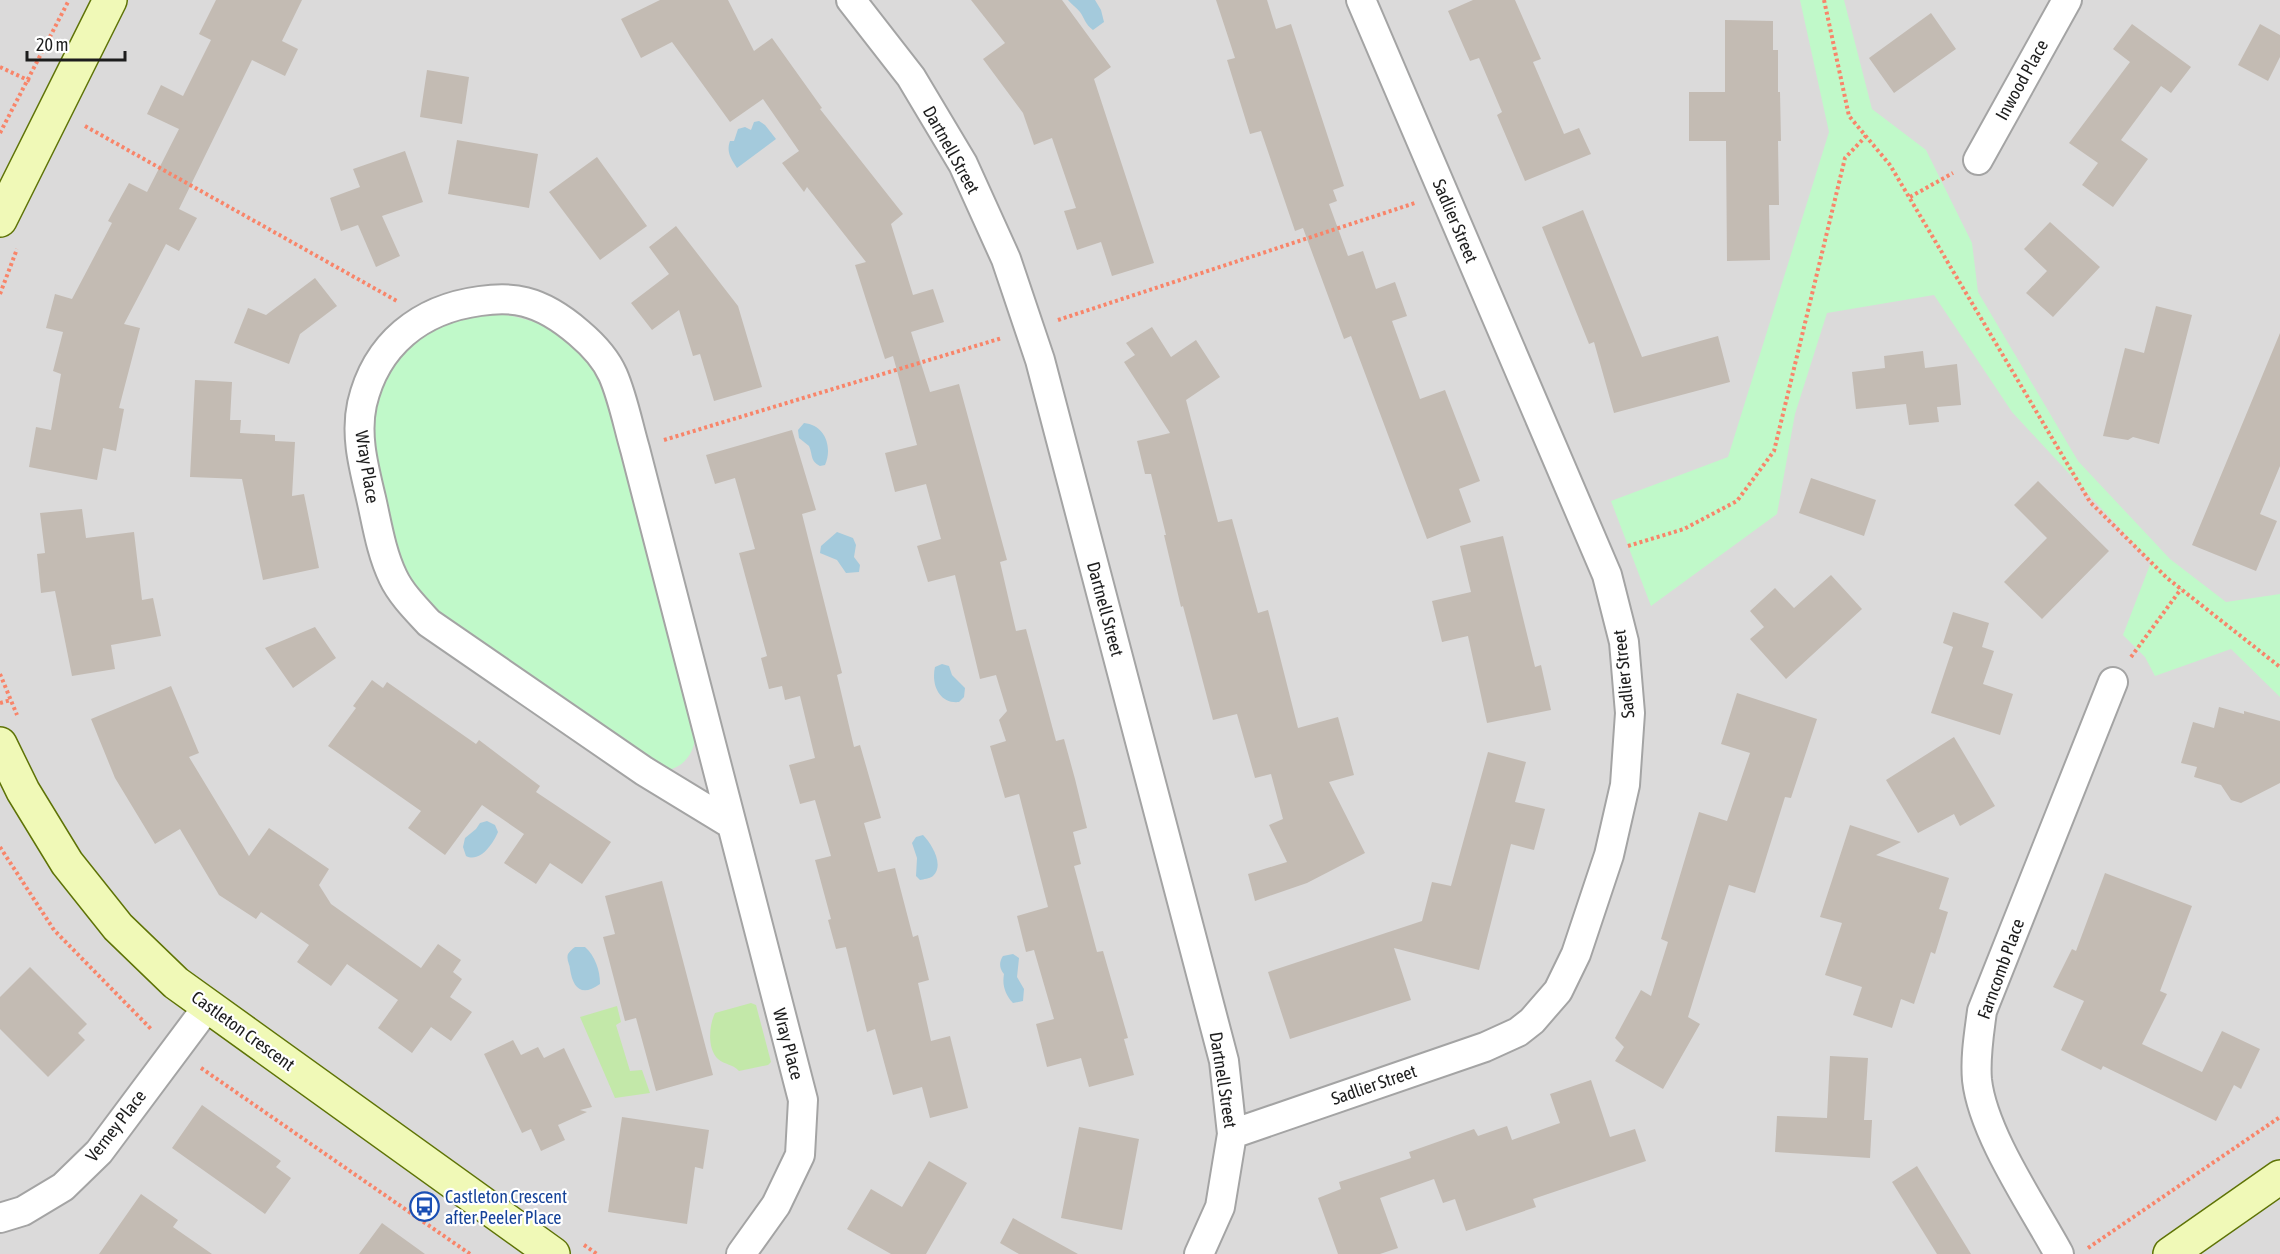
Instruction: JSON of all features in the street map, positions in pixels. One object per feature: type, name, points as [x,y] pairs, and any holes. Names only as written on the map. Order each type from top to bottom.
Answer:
[{"type":"street","points":[[0,220],[110,0]]},
{"type":"street","name":"Dartnell Street","points":[[851,0],[911,77],[963,164],[1006,259],[1040,360],[1224,1061],[1232,1134],[1220,1207],[1199,1254]]},
{"type":"street","name":"Sadlier Street","points":[[1232,1134],[1485,1047],[1518,1032],[1532,1021],[1558,991],[1576,954],[1609,855],[1625,785],[1630,713],[1624,642],[1607,575],[1360,0]]},
{"type":"street","name":"Inwood Place","points":[[1978,160],[2067,0]]},
{"type":"street","name":"Wray Place","points":[[731,824],[644,771],[429,623],[393,578],[383,549],[363,462],[360,434],[362,407],[368,384],[379,362],[392,344],[426,316],[459,304],[495,299],[525,302],[562,318],[592,344],[613,375],[635,449],[803,1100],[800,1155],[776,1205],[741,1254]]},
{"type":"street","name":"Farncomb Place","points":[[2060,1254],[1990,1128],[1978,1083],[1976,1059],[1982,1011],[2113,682]]},
{"type":"street","name":"Castleton Crescent","points":[[6,743],[23,791],[67,863],[118,927],[176,982],[555,1250]]},
{"type":"street","name":"Verney Place","points":[[0,1218],[23,1211],[63,1187],[99,1152],[208,1006]]},
{"type":"street","points":[[2170,1254],[2280,1177]]},
{"type":"path","points":[[0,133],[69,0]]},
{"type":"path","points":[[1824,0],[1849,116],[1890,165],[1910,197],[2090,502],[2181,589],[2280,667]]},
{"type":"path","points":[[0,67],[62,96],[86,127],[426,316]]},
{"type":"path","points":[[1598,554],[1684,529],[1737,501],[1774,451],[1845,158],[1866,136]]},
{"type":"path","points":[[1910,197],[1978,160]]},
{"type":"path","points":[[635,449],[1030,329],[1444,194]]},
{"type":"path","points":[[2113,682],[2181,589]]},
{"type":"path","points":[[0,674],[11,700],[6,743]]},
{"type":"path","points":[[0,703],[11,700]]},
{"type":"path","points":[[0,847],[54,930],[153,1031],[200,1068],[470,1254]]},
{"type":"path","points":[[2080,1254],[2280,1118]]},
{"type":"path","points":[[555,1250],[597,1254]]},
{"type":"shaded area","points":[[0,0],[2280,0],[2280,1254],[0,1254]]},
{"type":"green space","points":[[1800,0],[1844,0],[1872,109],[1926,150],[1972,243],[1978,292],[2078,461],[2170,559],[2226,602],[2280,594],[2280,697],[2231,649],[2155,676],[2145,657],[2123,635],[2151,562],[2012,412],[1934,295],[1827,313],[1795,414],[1777,514],[1651,606],[1611,501],[1728,457],[1829,132]]},
{"type":"green space","points":[[492,313],[533,322],[565,338],[589,364],[608,401],[696,735],[693,749],[677,767],[663,771],[439,618],[400,566],[370,449],[375,399],[395,360],[428,330],[449,321]]},
{"type":"green space","points":[[751,1003],[756,1005],[771,1062],[768,1065],[739,1071],[714,1055],[710,1037],[711,1024],[715,1013]]},
{"type":"green space","points":[[617,1006],[621,1022],[616,1025],[630,1071],[642,1070],[650,1093],[615,1098],[580,1017]]},
{"type":"water","points":[[1068,0],[1095,0],[1104,22],[1093,30]]},
{"type":"water","points":[[759,121],[776,139],[737,168],[729,152],[730,141],[734,141],[738,129],[745,127],[751,130],[754,122]]},
{"type":"water","points":[[804,423],[817,428],[825,438],[828,451],[825,465],[820,466],[815,462],[809,446],[799,438],[798,430]]},
{"type":"water","points":[[837,532],[853,538],[856,545],[854,557],[860,565],[859,572],[846,573],[837,560],[820,553],[821,546]]},
{"type":"water","points":[[942,664],[949,666],[952,675],[965,688],[964,697],[959,702],[946,700],[938,692],[934,673],[935,667]]},
{"type":"water","points":[[487,821],[495,825],[498,832],[493,842],[481,855],[466,856],[463,847],[465,838],[480,823]]},
{"type":"water","points":[[923,835],[936,854],[938,866],[933,876],[920,880],[916,876],[917,858],[912,843],[916,837]]},
{"type":"water","points":[[575,947],[585,947],[594,959],[600,984],[594,988],[579,989],[573,982],[568,954]]},
{"type":"water","points":[[1013,954],[1019,958],[1017,977],[1024,989],[1023,1001],[1013,1003],[1005,989],[1004,974],[1000,965],[1003,956]]},
{"type":"building","points":[[216,0],[302,0],[282,41],[298,49],[285,76],[252,60],[179,209],[197,218],[179,251],[166,244],[124,324],[140,328],[119,408],[124,409],[116,451],[103,448],[97,480],[29,467],[36,427],[51,430],[61,374],[53,371],[63,332],[46,328],[55,294],[72,299],[112,223],[108,221],[129,183],[147,192],[179,129],[147,114],[161,85],[183,96],[211,40],[199,34]]},
{"type":"building","points":[[660,0],[728,0],[754,51],[772,38],[822,108],[820,109],[903,214],[891,224],[913,295],[933,289],[944,322],[911,332],[930,392],[959,384],[1007,560],[1000,562],[1016,631],[1026,629],[1056,741],[1064,739],[1075,779],[1087,828],[1073,832],[1081,864],[1074,866],[1097,952],[1103,951],[1128,1038],[1124,1039],[1134,1075],[1089,1087],[1081,1058],[1047,1067],[1036,1024],[1054,1019],[1034,950],[1026,952],[1017,916],[1048,907],[1019,794],[1005,798],[990,746],[1006,741],[999,720],[1007,711],[996,675],[980,679],[955,575],[928,582],[917,546],[941,539],[926,484],[895,492],[885,453],[917,445],[893,356],[885,359],[855,265],[866,262],[807,187],[804,192],[782,163],[799,151],[763,99],[730,122],[672,42],[641,58],[621,19]]},
{"type":"building","points":[[971,0],[1062,0],[1111,67],[1094,79],[1154,263],[1112,276],[1101,242],[1077,250],[1064,211],[1076,208],[1052,138],[1034,145],[1023,113],[983,59],[1005,43]]},
{"type":"building","points":[[1216,0],[1267,0],[1276,29],[1291,24],[1344,186],[1333,190],[1337,201],[1329,204],[1348,256],[1363,251],[1376,289],[1395,282],[1407,316],[1392,321],[1420,399],[1445,390],[1480,481],[1459,489],[1471,522],[1427,539],[1351,336],[1344,339],[1303,228],[1295,231],[1261,131],[1250,134],[1227,60],[1235,58]]},
{"type":"building","points":[[1473,0],[1515,0],[1541,59],[1533,62],[1564,134],[1579,128],[1591,154],[1525,181],[1497,115],[1502,112],[1479,58],[1470,61],[1448,11]]},
{"type":"building","points":[[1931,13],[1956,49],[1894,93],[1869,58]]},
{"type":"building","points":[[1725,20],[1773,21],[1773,50],[1778,50],[1781,141],[1778,141],[1779,205],[1769,205],[1770,260],[1727,261],[1726,141],[1689,141],[1689,92],[1725,92]]},
{"type":"building","points":[[2132,24],[2191,67],[2171,93],[2161,86],[2121,140],[2148,159],[2113,207],[2082,185],[2098,163],[2069,143],[2130,62],[2113,49]]},
{"type":"building","points":[[2260,24],[2280,35],[2280,57],[2268,81],[2238,65]]},
{"type":"building","points":[[427,70],[469,77],[462,124],[420,117]]},
{"type":"building","points":[[457,140],[538,154],[529,208],[448,194]]},
{"type":"building","points":[[405,151],[423,202],[382,216],[400,256],[376,267],[358,225],[341,231],[330,198],[360,187],[353,169]]},
{"type":"building","points":[[597,157],[647,226],[600,260],[549,192]]},
{"type":"building","points":[[1583,210],[1642,357],[1718,336],[1730,382],[1614,413],[1594,342],[1589,344],[1542,227]]},
{"type":"building","points":[[2050,222],[2100,267],[2053,317],[2026,293],[2047,271],[2024,249]]},
{"type":"building","points":[[676,226],[738,306],[762,387],[714,401],[700,354],[693,356],[679,310],[652,330],[631,303],[669,274],[649,247]]},
{"type":"building","points":[[315,278],[337,306],[300,334],[289,364],[234,343],[248,308],[266,315]]},
{"type":"building","points":[[2156,306],[2192,315],[2159,444],[2133,437],[2128,440],[2103,436],[2125,348],[2144,353]]},
{"type":"building","points":[[1152,327],[1171,357],[1196,340],[1220,377],[1186,400],[1218,522],[1232,519],[1258,613],[1268,610],[1298,728],[1338,717],[1354,775],[1329,782],[1365,853],[1307,883],[1255,901],[1248,874],[1287,862],[1269,825],[1283,819],[1271,774],[1255,778],[1237,714],[1213,720],[1183,606],[1181,607],[1151,474],[1145,474],[1137,441],[1170,433],[1124,362],[1135,355],[1126,343]]},
{"type":"building","points":[[2280,333],[2280,466],[2260,514],[2277,521],[2256,571],[2192,545]]},
{"type":"building","points":[[1923,351],[1925,368],[1957,364],[1961,405],[1937,407],[1939,422],[1909,425],[1906,404],[1856,409],[1852,372],[1885,368],[1884,356]]},
{"type":"building","points":[[195,380],[232,382],[230,420],[241,420],[240,433],[275,435],[275,441],[295,442],[292,496],[304,494],[319,568],[263,580],[242,479],[190,477]]},
{"type":"building","points":[[792,430],[816,510],[802,514],[842,673],[837,675],[854,747],[860,745],[881,818],[864,823],[878,872],[895,868],[913,937],[918,935],[929,980],[918,983],[931,1041],[950,1036],[968,1108],[930,1118],[922,1087],[893,1095],[875,1029],[867,1032],[846,947],[836,949],[828,920],[831,919],[815,860],[831,856],[815,800],[800,804],[789,765],[815,758],[800,696],[785,700],[782,686],[769,689],[761,658],[767,656],[739,553],[755,549],[735,478],[715,484],[706,455]]},
{"type":"building","points":[[1811,478],[1876,500],[1864,536],[1799,513]]},
{"type":"building","points":[[2038,481],[2109,551],[2042,619],[2004,582],[2047,538],[2014,505]]},
{"type":"building","points":[[82,509],[86,538],[134,532],[142,600],[153,598],[161,636],[111,645],[115,669],[72,676],[55,591],[41,593],[37,554],[45,553],[40,513]]},
{"type":"building","points":[[1503,536],[1535,667],[1541,665],[1551,710],[1487,723],[1468,636],[1442,642],[1432,601],[1471,592],[1460,546]]},
{"type":"building","points":[[1831,575],[1862,609],[1786,679],[1750,639],[1764,627],[1750,611],[1775,588],[1794,608]]},
{"type":"building","points":[[1953,612],[1989,623],[1982,647],[1994,651],[1983,684],[2013,694],[2000,735],[1931,713],[1953,647],[1943,643]]},
{"type":"building","points":[[315,627],[336,658],[293,688],[265,648]]},
{"type":"building","points":[[372,680],[383,688],[387,682],[476,744],[479,740],[540,786],[536,792],[611,842],[582,884],[550,863],[536,884],[504,863],[524,834],[482,805],[445,855],[408,828],[421,811],[328,746],[356,708],[353,706]]},
{"type":"building","points":[[171,686],[199,753],[189,757],[249,856],[269,828],[329,869],[319,885],[331,904],[421,968],[438,944],[461,960],[453,972],[462,979],[450,997],[472,1012],[451,1041],[431,1027],[412,1053],[378,1028],[398,1000],[347,964],[331,986],[297,962],[309,945],[261,912],[256,919],[219,895],[180,829],[155,844],[115,778],[91,719]]},
{"type":"building","points":[[1737,693],[1817,719],[1791,798],[1785,797],[1755,893],[1729,885],[1688,1017],[1700,1024],[1663,1089],[1615,1061],[1624,1047],[1615,1038],[1641,990],[1651,996],[1668,942],[1661,939],[1699,812],[1727,821],[1750,753],[1721,744]]},
{"type":"building","points":[[2219,707],[2280,721],[2280,783],[2241,803],[2231,800],[2221,785],[2194,777],[2197,767],[2181,763],[2193,722],[2214,728]]},
{"type":"building","points":[[1954,737],[1995,806],[1960,826],[1954,814],[1918,833],[1886,780]]},
{"type":"building","points":[[1488,752],[1526,762],[1515,802],[1545,809],[1534,850],[1511,844],[1479,970],[1394,948],[1411,1000],[1290,1039],[1268,972],[1422,921],[1432,882],[1451,886]]},
{"type":"building","points":[[1850,825],[1901,842],[1876,855],[1949,878],[1939,909],[1948,912],[1935,954],[1931,952],[1914,1004],[1901,999],[1892,1028],[1853,1015],[1862,987],[1825,975],[1842,923],[1820,917]]},
{"type":"building","points":[[2105,873],[2192,906],[2160,991],[2167,994],[2142,1044],[2202,1072],[2222,1031],[2260,1049],[2241,1089],[2234,1085],[2216,1121],[2103,1066],[2101,1070],[2061,1050],[2084,1001],[2053,987],[2072,949],[2076,951]]},
{"type":"building","points":[[662,881],[713,1075],[656,1091],[636,1018],[625,1021],[603,937],[615,934],[605,896]]},
{"type":"building","points":[[30,967],[87,1024],[78,1033],[85,1040],[48,1077],[0,1029],[0,997]]},
{"type":"building","points":[[513,1040],[521,1055],[538,1047],[544,1058],[564,1048],[592,1107],[580,1110],[587,1112],[558,1125],[565,1140],[541,1151],[531,1129],[522,1133],[484,1054]]},
{"type":"building","points":[[1830,1056],[1868,1058],[1864,1120],[1872,1120],[1870,1158],[1775,1152],[1777,1116],[1827,1118]]},
{"type":"building","points":[[1591,1080],[1610,1137],[1635,1129],[1646,1161],[1533,1199],[1536,1207],[1466,1231],[1455,1199],[1443,1203],[1434,1179],[1380,1198],[1398,1248],[1380,1254],[1338,1254],[1318,1198],[1341,1189],[1339,1182],[1411,1158],[1409,1152],[1474,1129],[1478,1136],[1507,1126],[1512,1140],[1560,1123],[1550,1094]]},
{"type":"building","points":[[202,1105],[281,1161],[276,1167],[291,1178],[265,1214],[172,1148]]},
{"type":"building","points":[[622,1117],[709,1130],[703,1169],[695,1167],[687,1224],[608,1212]]},
{"type":"building","points":[[1079,1127],[1139,1139],[1122,1230],[1061,1218]]},
{"type":"building","points":[[929,1161],[967,1183],[926,1254],[891,1254],[847,1229],[871,1189],[902,1207]]},
{"type":"building","points":[[1917,1166],[1971,1254],[1937,1254],[1892,1182]]},
{"type":"building","points":[[141,1194],[178,1220],[173,1227],[212,1254],[99,1254]]},
{"type":"building","points":[[1013,1218],[1078,1254],[1019,1254],[1000,1243]]},
{"type":"building","points":[[382,1223],[425,1254],[359,1254]]},
{"type":"place","name":"Castleton Crescent after Peeler Place","points":[[424,1207]]}]
